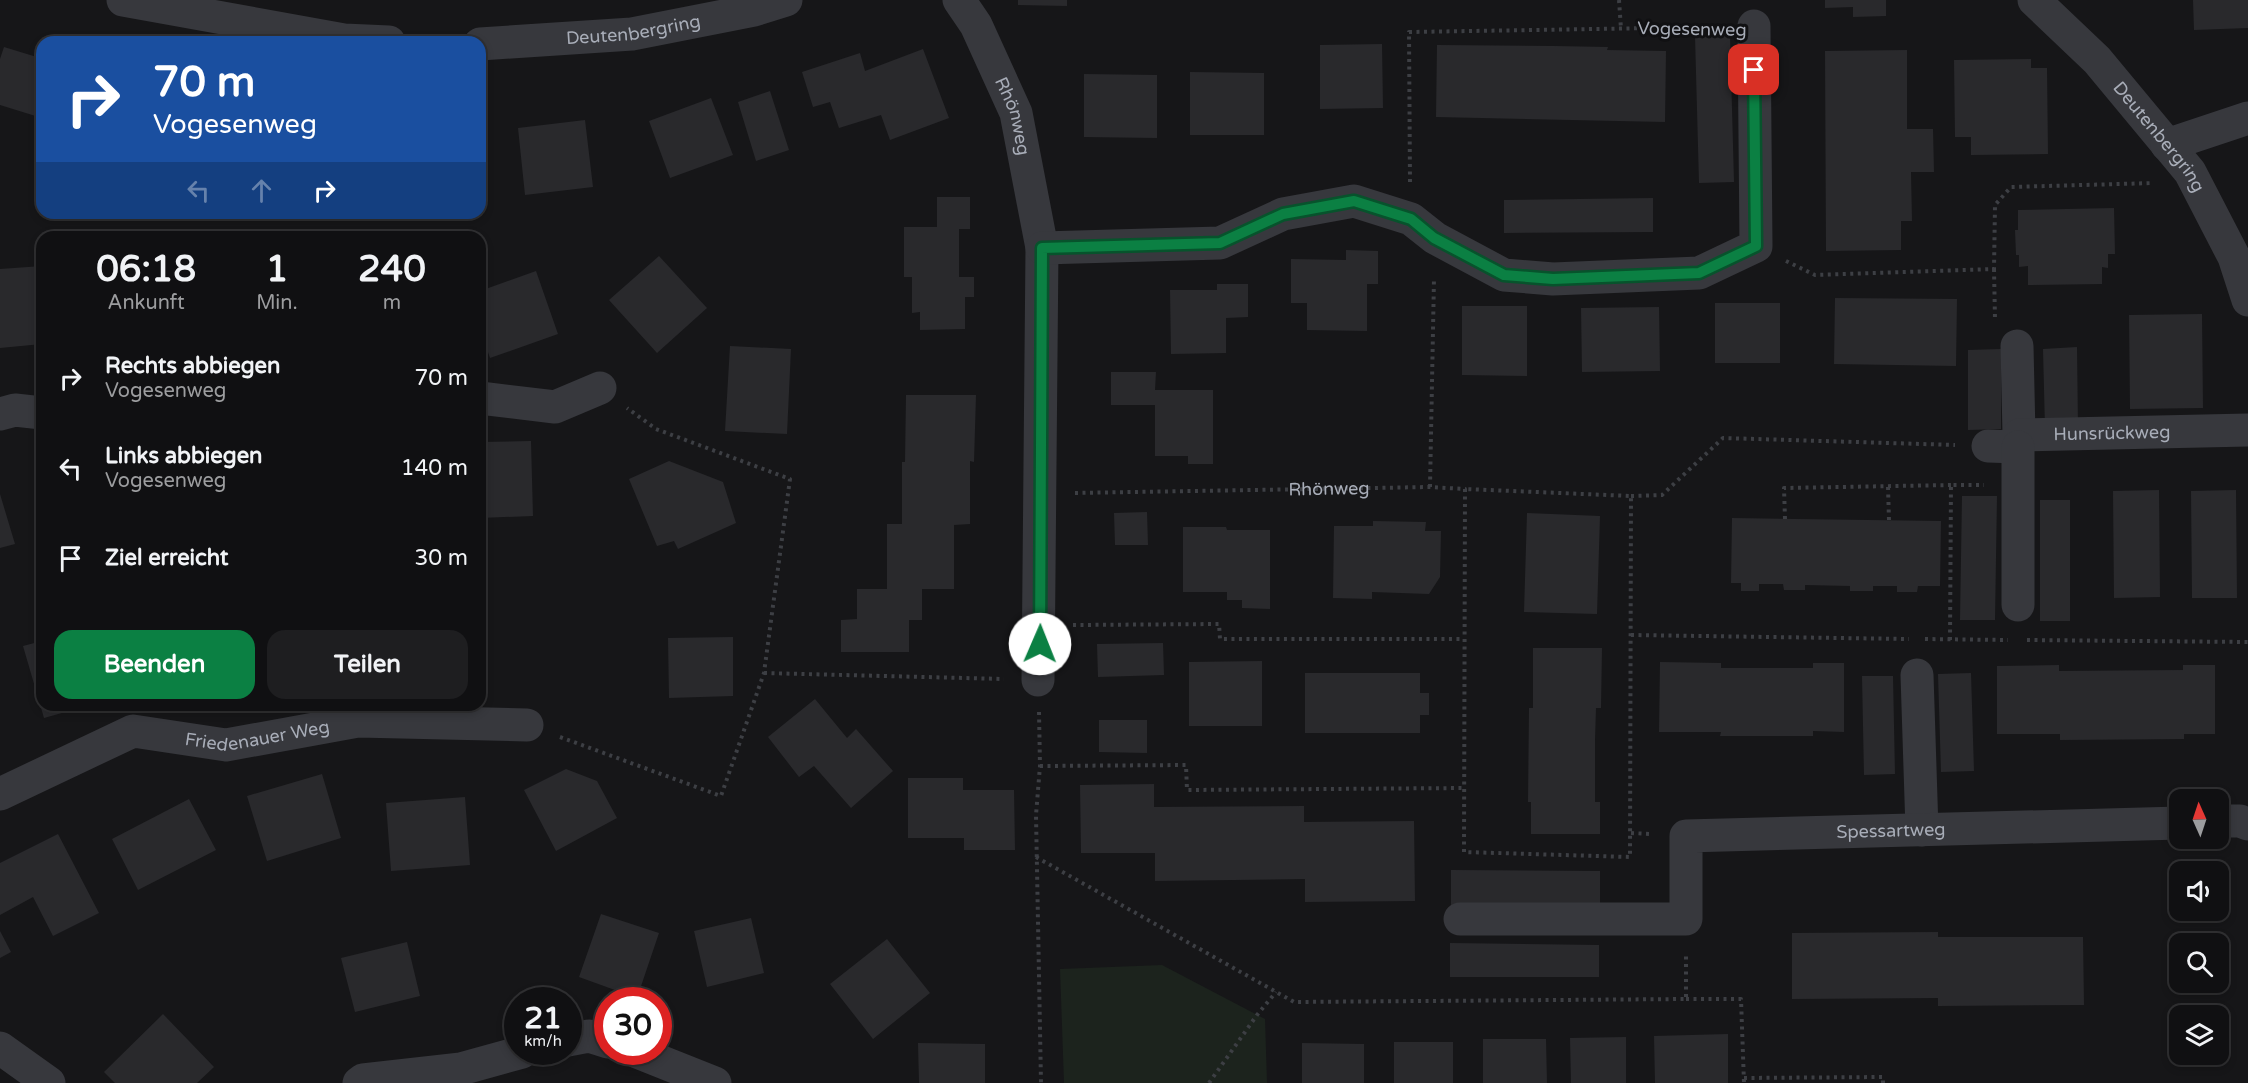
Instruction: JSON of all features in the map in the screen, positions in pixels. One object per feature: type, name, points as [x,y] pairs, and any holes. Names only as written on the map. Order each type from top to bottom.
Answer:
[{"type":"street","points":[[123,0],[322,36]]},
{"type":"street","name":"Deutenbergring","points":[[486,44],[632,34],[754,10],[786,0]]},
{"type":"street","name":"Rhönweg","points":[[959,0],[976,25],[1016,113],[1042,248],[1038,680]]},
{"type":"street","name":"Deutenbergring","points":[[2034,0],[2097,60],[2190,172],[2234,257],[2248,300]]},
{"type":"street","name":"Vogesenweg","points":[[1754,26],[1756,246]]},
{"type":"street","points":[[2166,145],[2248,117]]},
{"type":"street","points":[[1042,248],[1220,243],[1283,214],[1354,201],[1423,229],[1504,275],[1553,279],[1699,273],[1756,246]]},
{"type":"street","points":[[2017,346],[2009,442],[2018,486],[2018,605]]},
{"type":"street","points":[[486,400],[555,407],[600,388]]},
{"type":"street","points":[[0,414],[15,410],[36,412]]},
{"type":"street","name":"Hunsrückweg","points":[[2009,442],[2248,430]]},
{"type":"street","points":[[1917,675],[1922,830]]},
{"type":"street","name":"Friedenauer Weg","points":[[0,794],[133,731],[226,745],[358,721],[528,725]]},
{"type":"street","points":[[2229,821],[2248,824]]},
{"type":"street","name":"Spessartweg","points":[[1686,920],[1686,836],[2169,823]]},
{"type":"street","points":[[1460,919],[1686,920]]},
{"type":"street","points":[[0,1048],[49,1083]]},
{"type":"street","points":[[359,1083],[363,1080],[461,1069],[504,1057]]},
{"type":"street","points":[[670,1065],[716,1083]]},
{"type":"path","points":[[1619,0],[1621,29]]},
{"type":"path","name":"Vogesenweg","points":[[1431,488],[1423,229],[1409,32],[1754,26]]},
{"type":"path","points":[[2017,346],[1996,328],[1995,205],[2011,187],[2150,184],[2190,172]]},
{"type":"path","points":[[1756,246],[1815,275],[1994,269]]},
{"type":"path","points":[[528,725],[721,796],[764,674],[790,479],[656,429],[600,388]]},
{"type":"path","name":"Rhönweg","points":[[1041,494],[1431,488],[1631,496],[1662,495],[1723,438],[2009,442]]},
{"type":"path","points":[[1950,485],[1950,640]]},
{"type":"path","points":[[1785,519],[1784,488],[2018,486]]},
{"type":"path","points":[[1888,487],[1889,520]]},
{"type":"path","points":[[1465,489],[1464,852],[1630,858],[1631,496]]},
{"type":"path","points":[[1040,626],[1219,624],[1220,639],[1463,639]]},
{"type":"path","points":[[1630,635],[2009,640]]},
{"type":"path","points":[[2021,640],[2248,642]]},
{"type":"path","points":[[764,674],[1038,680],[1040,766],[1036,815],[1036,857],[1041,1083]]},
{"type":"path","points":[[1040,766],[1186,765],[1187,790],[1465,789]]},
{"type":"path","points":[[1036,857],[1294,1002],[1741,999],[1744,1081],[1883,1077],[1883,1083]]},
{"type":"path","points":[[1686,920],[1686,999]]},
{"type":"path","points":[[1209,1083],[1276,992]]},
{"type":"shaded area","points":[[1162,965],[1265,1019],[1267,1083],[1064,1083],[1060,969]]},
{"type":"building","points":[[1018,0],[1067,0],[1067,6],[1018,5]]},
{"type":"building","points":[[1825,0],[1886,0],[1886,16],[1853,17],[1853,7],[1825,8]]},
{"type":"building","points":[[2193,0],[2248,0],[2248,28],[2194,30]]},
{"type":"building","points":[[1730,35],[1734,182],[1699,183],[1695,36]]},
{"type":"building","points":[[1382,44],[1383,108],[1320,109],[1320,45]]},
{"type":"building","points":[[1437,45],[1608,47],[1607,50],[1666,51],[1665,122],[1436,117]]},
{"type":"building","points":[[4,47],[36,57],[36,116],[0,105],[0,59]]},
{"type":"building","points":[[923,49],[949,118],[890,140],[881,115],[839,128],[830,102],[813,107],[802,72],[860,53],[865,71]]},
{"type":"building","points":[[1907,50],[1907,129],[1933,129],[1934,172],[1911,172],[1912,221],[1901,221],[1901,250],[1826,251],[1825,51]]},
{"type":"building","points":[[2031,59],[2031,68],[2047,68],[2048,154],[1971,155],[1971,137],[1955,137],[1954,60]]},
{"type":"building","points":[[1190,72],[1264,73],[1264,135],[1190,135]]},
{"type":"building","points":[[1084,74],[1157,75],[1157,138],[1084,137]]},
{"type":"building","points":[[770,91],[789,150],[756,161],[738,102]]},
{"type":"building","points":[[711,98],[733,155],[670,178],[649,121]]},
{"type":"building","points":[[585,120],[593,187],[525,195],[518,128]]},
{"type":"building","points":[[937,197],[970,197],[970,229],[959,229],[959,277],[974,277],[974,297],[965,297],[965,329],[920,330],[920,312],[912,313],[912,277],[904,277],[904,227],[937,227]]},
{"type":"building","points":[[1653,198],[1653,232],[1504,233],[1504,200]]},
{"type":"building","points":[[2114,208],[2115,254],[2108,254],[2108,268],[2102,267],[2102,284],[2028,285],[2028,266],[2019,267],[2019,255],[2016,255],[2015,230],[2018,230],[2018,210]]},
{"type":"building","points":[[1346,250],[1378,251],[1378,284],[1367,284],[1367,331],[1307,330],[1307,303],[1291,303],[1291,259],[1346,260]]},
{"type":"building","points":[[659,256],[707,308],[657,353],[609,300]]},
{"type":"building","points":[[36,266],[36,345],[0,348],[0,269]]},
{"type":"building","points":[[536,271],[558,334],[490,358],[486,346],[486,289]]},
{"type":"building","points":[[1217,284],[1248,284],[1248,317],[1226,318],[1226,353],[1171,354],[1170,290],[1217,290]]},
{"type":"building","points":[[1835,298],[1957,299],[1956,366],[1834,364]]},
{"type":"building","points":[[1715,303],[1780,303],[1780,363],[1715,363]]},
{"type":"building","points":[[1462,306],[1527,306],[1527,376],[1462,375]]},
{"type":"building","points":[[1659,307],[1660,371],[1582,372],[1581,308]]},
{"type":"building","points":[[2202,314],[2203,408],[2130,409],[2129,315]]},
{"type":"building","points":[[730,346],[791,349],[787,434],[725,431]]},
{"type":"building","points":[[2077,347],[2078,428],[2045,429],[2043,349]]},
{"type":"building","points":[[2001,349],[2001,429],[1968,430],[1968,350]]},
{"type":"building","points":[[1111,372],[1156,372],[1155,390],[1213,390],[1213,464],[1188,464],[1188,456],[1155,456],[1155,405],[1111,405]]},
{"type":"building","points":[[906,395],[976,395],[974,462],[970,461],[970,524],[954,525],[954,589],[922,589],[922,620],[909,620],[909,652],[841,652],[841,620],[857,619],[857,589],[887,589],[887,524],[902,524],[902,462],[905,462]]},
{"type":"building","points":[[531,441],[533,516],[486,518],[486,442]]},
{"type":"building","points":[[669,461],[723,482],[736,523],[678,549],[674,541],[657,546],[629,479]]},
{"type":"building","points":[[2159,490],[2160,597],[2114,598],[2113,491]]},
{"type":"building","points":[[2236,490],[2237,598],[2192,598],[2191,491]]},
{"type":"building","points":[[0,494],[15,544],[0,548]]},
{"type":"building","points":[[1962,496],[1997,496],[1995,620],[1960,620]]},
{"type":"building","points":[[2040,500],[2070,500],[2070,621],[2040,621]]},
{"type":"building","points":[[1147,512],[1148,545],[1115,545],[1114,513]]},
{"type":"building","points":[[1527,513],[1600,516],[1597,614],[1524,612]]},
{"type":"building","points":[[1732,518],[1941,521],[1940,586],[1918,586],[1917,592],[1897,592],[1897,586],[1873,586],[1873,591],[1850,591],[1850,586],[1805,585],[1805,590],[1784,590],[1783,584],[1759,584],[1759,591],[1741,591],[1741,583],[1731,583]]},
{"type":"building","points":[[1373,521],[1426,522],[1425,531],[1441,531],[1440,577],[1429,594],[1372,592],[1372,599],[1333,598],[1334,526],[1373,526]]},
{"type":"building","points":[[1183,527],[1270,530],[1270,609],[1242,608],[1242,600],[1227,600],[1227,592],[1183,592]]},
{"type":"building","points":[[733,637],[733,696],[669,698],[668,638]]},
{"type":"building","points":[[36,643],[36,691],[23,646]]},
{"type":"building","points":[[1163,643],[1164,675],[1098,677],[1097,644]]},
{"type":"building","points":[[1533,648],[1602,648],[1601,708],[1596,708],[1595,740],[1595,802],[1600,802],[1600,834],[1531,834],[1531,802],[1528,802],[1529,708],[1533,708]]},
{"type":"building","points":[[1262,661],[1262,726],[1189,726],[1189,662]]},
{"type":"building","points":[[1660,662],[1721,663],[1721,668],[1813,668],[1813,663],[1844,663],[1844,732],[1813,731],[1813,736],[1720,736],[1721,732],[1659,732]]},
{"type":"building","points":[[2059,665],[2059,671],[2183,670],[2183,665],[2215,665],[2215,734],[2184,734],[2184,739],[2060,740],[2060,734],[1997,734],[1997,666]]},
{"type":"building","points":[[1305,673],[1420,673],[1420,693],[1429,693],[1429,715],[1420,715],[1420,733],[1305,733]]},
{"type":"building","points":[[1971,673],[1974,771],[1941,772],[1938,674]]},
{"type":"building","points":[[1862,676],[1893,676],[1895,774],[1864,775]]},
{"type":"building","points":[[815,699],[847,738],[856,729],[893,771],[851,808],[814,766],[799,777],[768,737]]},
{"type":"building","points":[[42,711],[69,711],[44,718]]},
{"type":"building","points":[[1099,720],[1147,720],[1147,753],[1099,752]]},
{"type":"building","points":[[566,769],[597,781],[617,818],[556,851],[524,790]]},
{"type":"building","points":[[322,774],[341,838],[267,861],[247,796]]},
{"type":"building","points":[[908,778],[963,778],[963,790],[1014,790],[1015,850],[964,850],[964,838],[908,838]]},
{"type":"building","points":[[1154,784],[1154,807],[1304,806],[1304,822],[1414,821],[1415,901],[1305,902],[1305,879],[1155,881],[1155,853],[1081,853],[1080,785]]},
{"type":"building","points":[[465,797],[470,865],[391,871],[386,803]]},
{"type":"building","points":[[189,799],[216,850],[138,890],[112,839]]},
{"type":"building","points":[[58,834],[99,913],[53,936],[33,897],[0,915],[0,863]]},
{"type":"building","points":[[1451,870],[1600,871],[1600,906],[1451,905]]},
{"type":"building","points":[[601,914],[659,933],[641,987],[607,987],[579,977]]},
{"type":"building","points":[[751,918],[764,973],[707,987],[694,931]]},
{"type":"building","points":[[0,931],[11,952],[0,958]]},
{"type":"building","points":[[1938,932],[1938,937],[2083,937],[2084,1005],[1938,1006],[1938,998],[1792,999],[1792,933]]},
{"type":"building","points":[[887,939],[930,993],[873,1039],[830,984]]},
{"type":"building","points":[[407,942],[420,996],[355,1012],[341,958]]},
{"type":"building","points":[[1450,943],[1599,945],[1599,977],[1450,977]]},
{"type":"building","points":[[163,1014],[214,1067],[197,1083],[115,1083],[104,1072]]},
{"type":"building","points":[[1728,1034],[1728,1083],[1655,1083],[1654,1036]]},
{"type":"building","points":[[1626,1037],[1626,1083],[1571,1083],[1570,1038]]},
{"type":"building","points":[[1483,1039],[1546,1039],[1547,1083],[1483,1083]]},
{"type":"building","points":[[1394,1042],[1453,1042],[1453,1083],[1394,1083]]},
{"type":"building","points":[[918,1043],[985,1044],[985,1083],[919,1083]]},
{"type":"building","points":[[1302,1043],[1364,1044],[1364,1083],[1302,1083]]},
{"type":"route","points":[[1040,644],[1042,248],[1220,243],[1283,214],[1354,201],[1411,219],[1434,238],[1504,275],[1553,279],[1699,273],[1756,246],[1754,70]]}]
